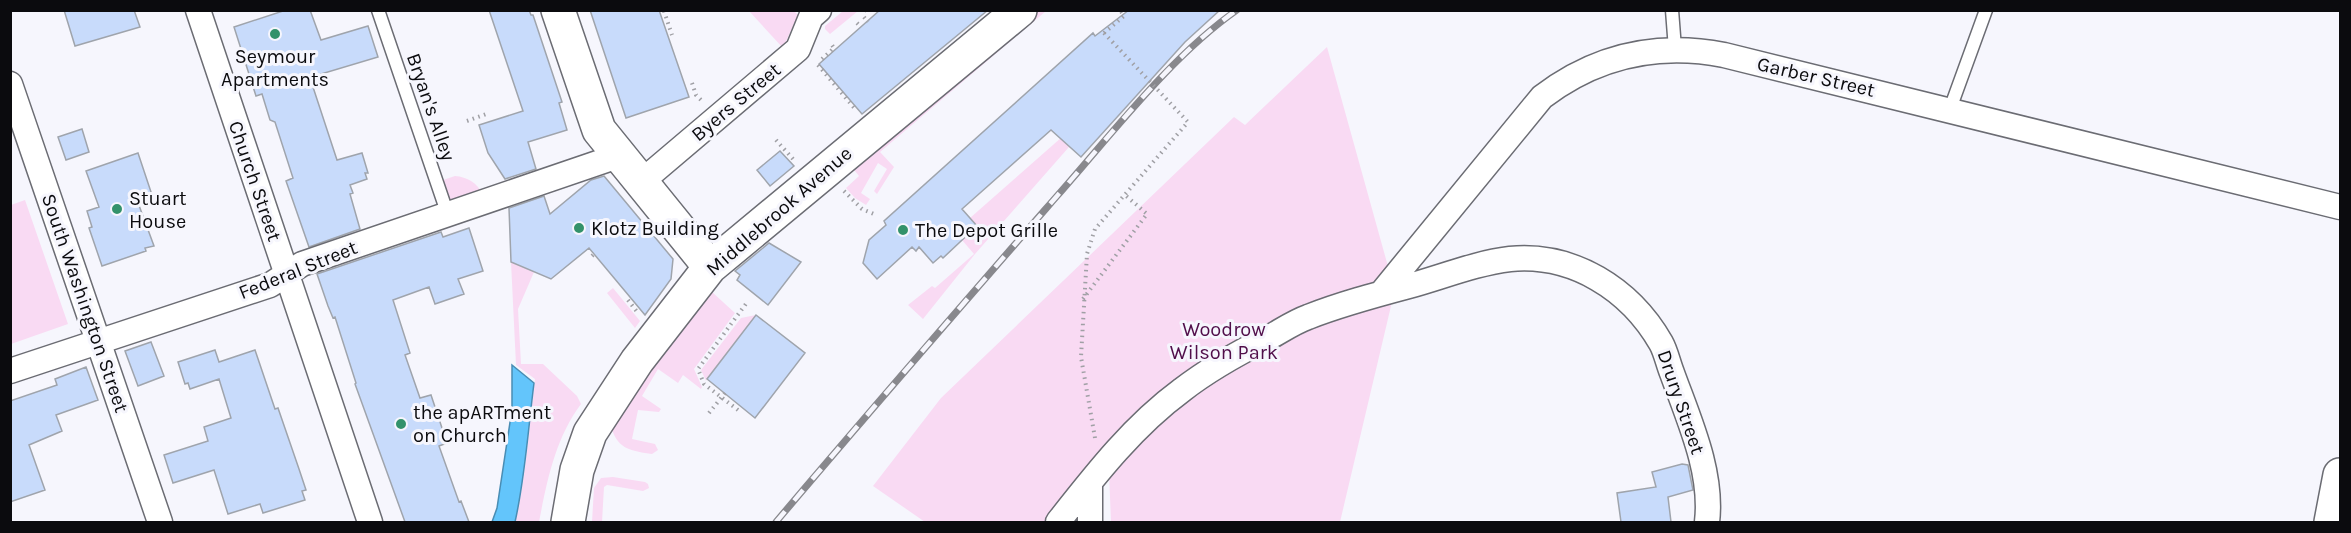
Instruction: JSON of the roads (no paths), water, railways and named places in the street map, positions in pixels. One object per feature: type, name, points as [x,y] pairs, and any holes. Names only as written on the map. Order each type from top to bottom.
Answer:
[{"type":"main road","points":[[558,10],[596,124],[618,156],[710,267]]},
{"type":"main road","name":"Middlebrook Avenue","points":[[568,522],[577,470],[590,433],[637,361],[710,267],[1020,10]]},
{"type":"main road","points":[[2331,522],[2340,475]]},
{"type":"street","name":"Church Street","points":[[198,10],[370,522]]},
{"type":"street","name":"Byers Street","points":[[640,183],[798,49],[812,17],[819,10]]},
{"type":"street","name":"Garber Street","points":[[1383,291],[1542,98],[1564,81],[1598,64],[1649,52],[1675,49],[1695,49],[1724,55],[2340,207]]},
{"type":"street","name":"South Washington Street","points":[[10,84],[160,522]]},
{"type":"street","name":"Federal Street","points":[[10,371],[270,285],[302,264],[447,215],[552,184],[618,156]]},
{"type":"street","name":"Drury Street","points":[[1058,522],[1095,476],[1150,416],[1209,370],[1306,317],[1383,291],[1509,260],[1539,260],[1567,265],[1606,283],[1633,305],[1661,344],[1693,432],[1706,476],[1707,522]]},
{"type":"street","points":[[1090,522],[1095,476]]},
{"type":"lane","name":"Bryan's Alley","points":[[378,10],[447,215]]},
{"type":"lane","points":[[1672,10],[1675,49]]},
{"type":"lane","points":[[1950,109],[1986,10]]},
{"type":"water","points":[[512,365],[534,383],[524,471],[515,522],[492,522],[497,508],[512,409]]},
{"type":"railway","points":[[776,522],[1142,97],[1189,50],[1237,10]]},
{"type":"place","name":"Seymour Apartments","points":[[275,34]]},
{"type":"place","name":"Stuart House","points":[[117,209]]},
{"type":"place","name":"Klotz Building","points":[[579,228]]},
{"type":"place","name":"The Depot Grille","points":[[903,230]]},
{"type":"place","name":"the apARTment on Church","points":[[401,424]]},
{"type":"park label","name":"Woodrow Wilson Park","points":[[1224,340]]}]
